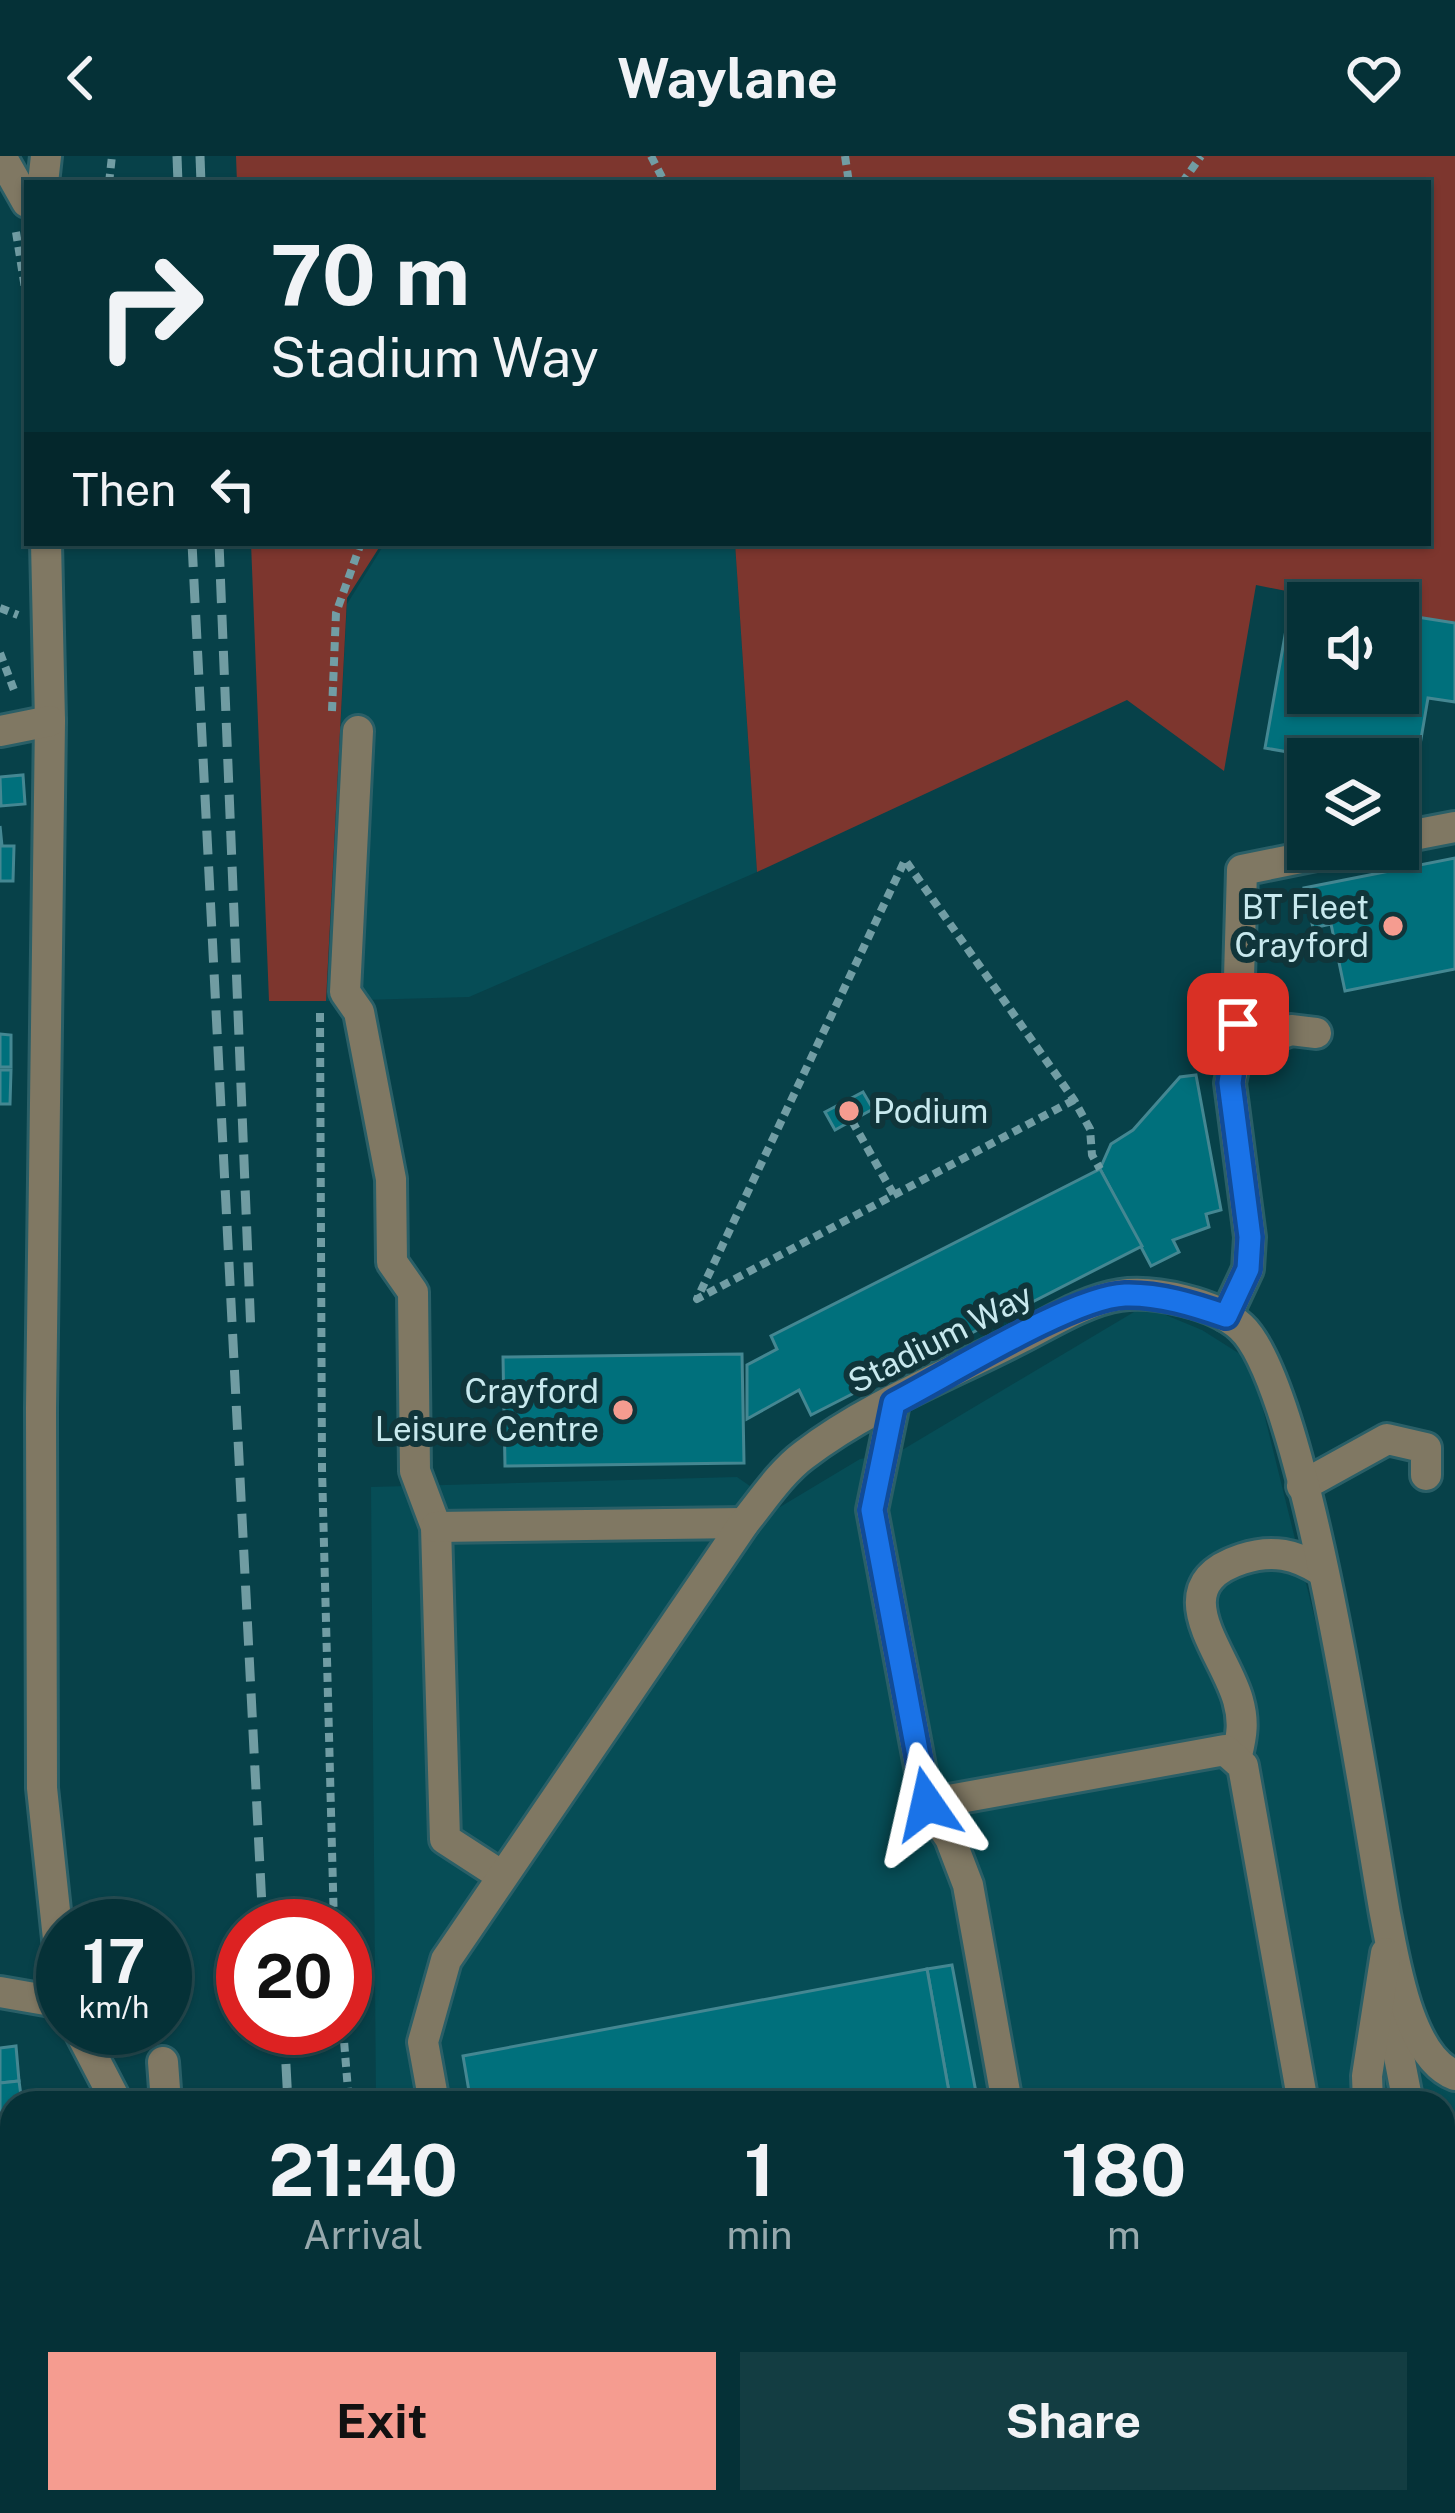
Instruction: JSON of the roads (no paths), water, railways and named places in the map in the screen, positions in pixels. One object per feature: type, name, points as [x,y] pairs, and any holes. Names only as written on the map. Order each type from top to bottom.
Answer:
[{"type":"street","points":[[1,156],[19,210]]},
{"type":"street","points":[[46,546],[50,721],[40,1409],[42,1764],[55,1899]]},
{"type":"street","points":[[0,731],[50,721]]},
{"type":"street","points":[[358,731],[345,992],[359,1012],[391,1179],[392,1262],[412,1292],[415,1471],[436,1527],[445,1838],[502,1876]]},
{"type":"street","points":[[1419,834],[1455,826]]},
{"type":"street","points":[[1287,861],[1242,870],[1237,1049],[1230,1083],[1250,1237],[1248,1269],[1226,1316],[1263,1355],[1283,1406],[1322,1571],[1397,1977],[1421,2043],[1455,2075]]},
{"type":"street","points":[[1237,1049],[1291,1030],[1316,1033]]},
{"type":"street","name":"Stadium Way","points":[[432,2091],[423,2042],[446,1960],[744,1523],[800,1458],[894,1403],[1066,1315],[1120,1295],[1191,1304],[1226,1316]]},
{"type":"street","points":[[894,1403],[872,1510],[927,1804],[950,1838],[968,1885],[1005,2091]]},
{"type":"street","points":[[1301,1486],[1387,1439],[1426,1448],[1426,1474]]},
{"type":"street","points":[[436,1527],[744,1523]]},
{"type":"street","points":[[1302,2091],[1237,1755],[1244,1727],[1238,1696],[1202,1618],[1200,1602],[1206,1582],[1224,1566],[1264,1554],[1301,1558],[1322,1571]]},
{"type":"street","points":[[927,1804],[1225,1750],[1237,1755]]},
{"type":"street","points":[[1368,2091],[1389,1935]]},
{"type":"street","points":[[1397,1977],[1395,2036],[1406,2091]]},
{"type":"street","points":[[0,1992],[36,1998]]},
{"type":"street","points":[[92,2055],[111,2091]]},
{"type":"street","points":[[163,2062],[165,2091]]},
{"type":"railway","points":[[177,156],[178,180]]},
{"type":"railway","points":[[200,156],[201,180]]},
{"type":"railway","points":[[192,546],[262,1899]]},
{"type":"railway","points":[[219,546],[251,1334]]},
{"type":"railway","points":[[285,2055],[287,2091]]},
{"type":"place","name":"BT Fleet Crayford","points":[[1393,926]]},
{"type":"place","name":"Podium","points":[[849,1111]]},
{"type":"place","name":"Crayford Leisure Centre","points":[[623,1410]]}]
